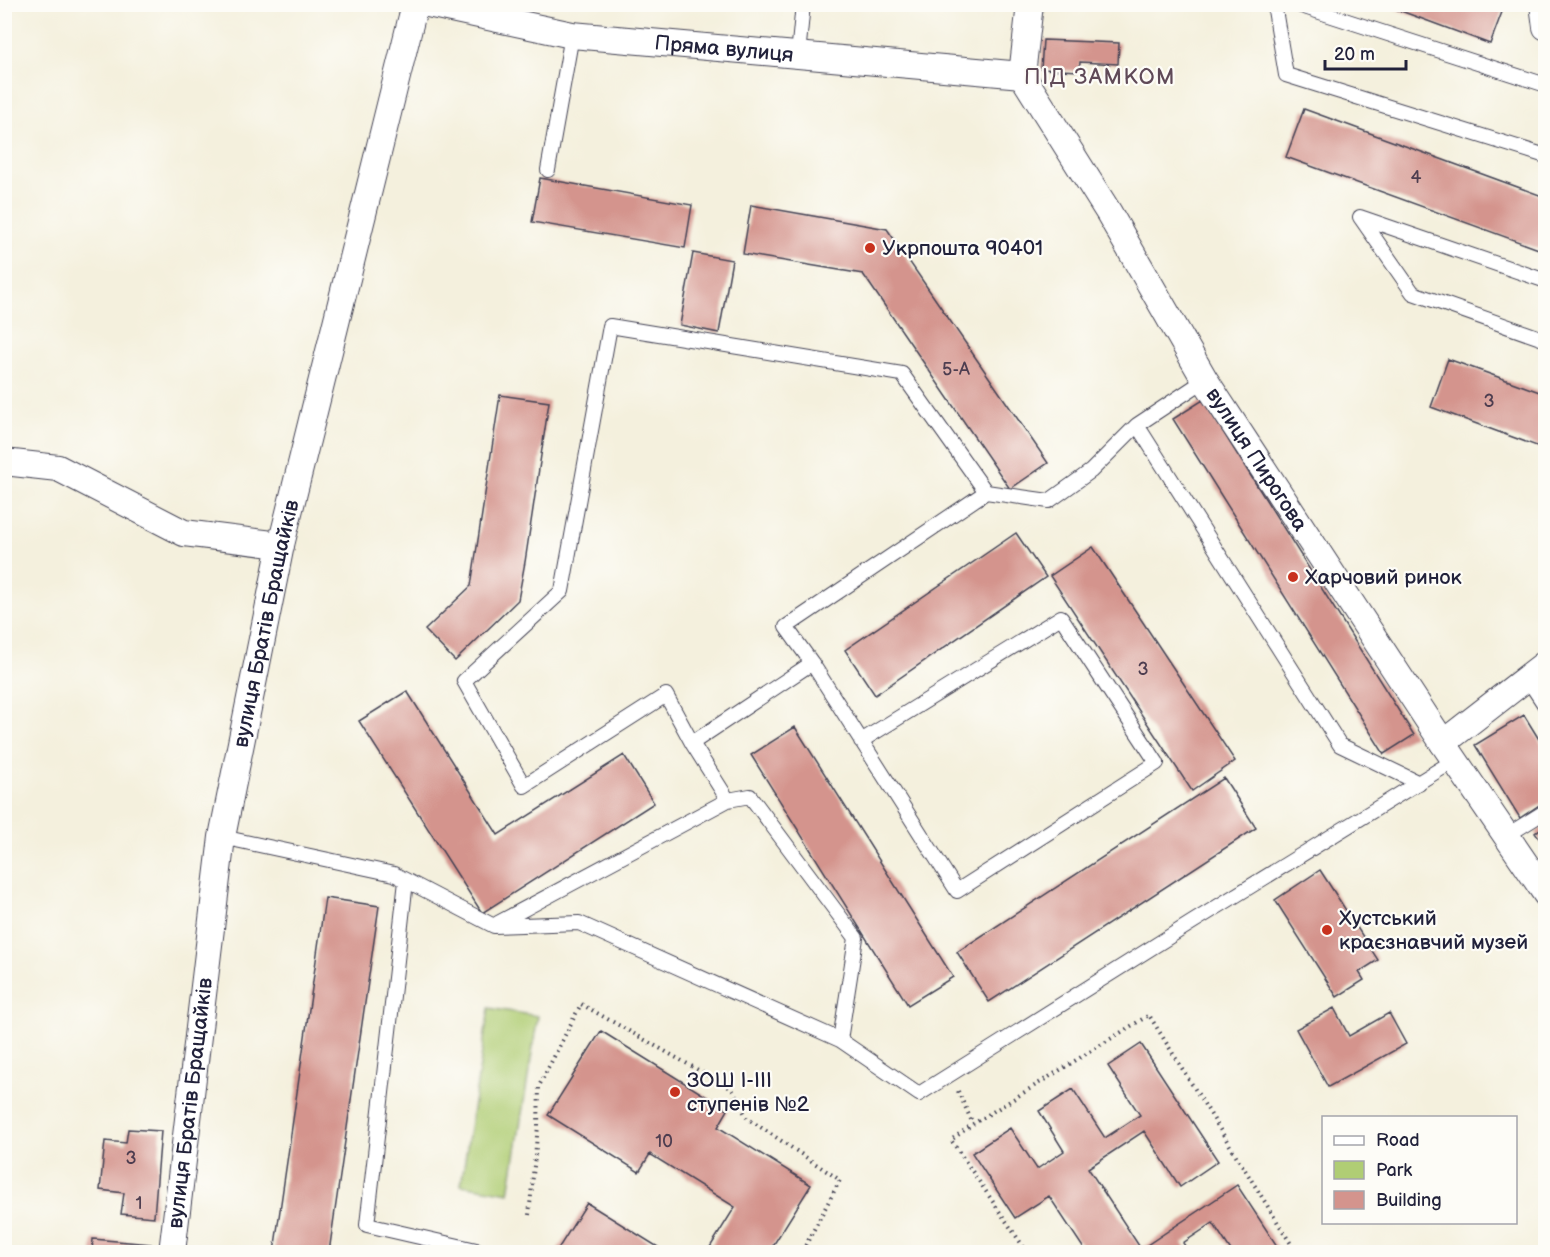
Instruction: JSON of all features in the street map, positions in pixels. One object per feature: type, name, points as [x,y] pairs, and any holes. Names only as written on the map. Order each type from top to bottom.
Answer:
[{"type":"street","name":"вулиця Братів Бращайків","points":[[172,1252],[222,837],[281,545],[415,4]]},
{"type":"street","name":"Пряма вулиця","points":[[428,4],[572,35],[1022,75]]},
{"type":"street","points":[[1022,75],[1030,4]]},
{"type":"street","points":[[1543,4],[1545,27]]},
{"type":"street","name":"вулиця Пирогова","points":[[1022,75],[1109,213],[1205,380],[1506,836],[1544,903]]},
{"type":"street","points":[[4,462],[58,468],[184,533],[281,545]]},
{"type":"street","points":[[1449,752],[1536,670]]},
{"type":"lane","points":[[798,55],[803,4]]},
{"type":"lane","points":[[1274,4],[1286,75],[1545,156]]},
{"type":"lane","points":[[1295,4],[1545,85]]},
{"type":"lane","points":[[548,170],[572,35]]},
{"type":"lane","points":[[1545,281],[1360,217],[1413,293],[1545,340]]},
{"type":"lane","points":[[728,800],[692,743],[666,695],[524,786],[464,681],[562,591],[609,326],[902,374],[986,492]]},
{"type":"lane","points":[[861,741],[1061,617],[1157,763],[957,891],[861,741],[812,663],[786,627],[986,492],[1049,501],[1091,471],[1137,424],[1205,380]]},
{"type":"lane","points":[[1137,424],[1340,745],[1419,783]]},
{"type":"lane","points":[[692,743],[812,663]]},
{"type":"lane","points":[[1536,670],[1545,707]]},
{"type":"lane","points":[[222,837],[394,874],[494,926],[579,923],[840,1040],[919,1094],[1419,783],[1449,752]]},
{"type":"lane","points":[[494,926],[728,800],[750,796],[856,938],[840,1040]]},
{"type":"lane","points":[[1506,836],[1545,811]]},
{"type":"lane","points":[[405,880],[367,1225],[485,1252]]},
{"type":"path","points":[[1544,903],[1545,993]]},
{"type":"path","points":[[529,1215],[538,1126],[539,1086],[581,1004],[732,1089],[747,1118],[840,1180],[802,1252]]},
{"type":"path","points":[[1027,1252],[951,1140],[1149,1015],[1296,1252]]},
{"type":"path","points":[[949,1074],[973,1124]]},
{"type":"green space","points":[[489,1008],[538,1016],[509,1193],[461,1185]]},
{"type":"building","points":[[1382,4],[1505,4],[1490,44]]},
{"type":"building","points":[[1043,40],[1119,43],[1118,64],[1080,62],[1079,71],[1041,69]]},
{"type":"building","points":[[1304,109],[1545,197],[1544,251],[1286,157]]},
{"type":"building","points":[[540,178],[692,205],[685,248],[532,222]]},
{"type":"building","points":[[751,205],[887,229],[1048,463],[1010,489],[863,274],[743,254]]},
{"type":"building","points":[[693,253],[732,260],[719,333],[680,325]]},
{"type":"building","points":[[1448,359],[1545,394],[1545,449],[1431,407]]},
{"type":"building","points":[[500,395],[549,402],[525,562],[518,600],[455,661],[425,630],[471,586]]},
{"type":"building","name":"Харчовий ринок","points":[[1203,400],[1414,735],[1384,754],[1173,419]]},
{"type":"building","points":[[1016,533],[1046,577],[875,695],[845,650]]},
{"type":"building","points":[[1093,547],[1235,761],[1192,791],[1050,576]]},
{"type":"building","points":[[407,691],[498,835],[624,755],[654,803],[482,913],[359,721]]},
{"type":"building","points":[[1524,715],[1545,749],[1545,801],[1520,818],[1475,745]]},
{"type":"building","points":[[795,727],[953,977],[908,1005],[751,755]]},
{"type":"building","points":[[1224,778],[1256,828],[989,1002],[957,952]]},
{"type":"building","points":[[1545,825],[1545,844],[1544,845],[1535,833]]},
{"type":"building","name":"Хустський краєзнавчий музей","points":[[1320,870],[1378,960],[1359,972],[1364,980],[1337,997],[1275,900]]},
{"type":"building","points":[[325,898],[379,906],[329,1252],[274,1252]]},
{"type":"building","points":[[1334,1008],[1349,1036],[1389,1013],[1406,1044],[1328,1087],[1296,1029]]},
{"type":"building","points":[[601,1031],[728,1110],[718,1127],[811,1185],[769,1252],[707,1252],[735,1207],[650,1154],[639,1172],[548,1115]]},
{"type":"building","points":[[1141,1044],[1218,1161],[1180,1187],[1144,1131],[1088,1168],[1141,1249],[1237,1185],[1279,1249],[1274,1252],[1232,1252],[1213,1223],[1183,1243],[1189,1252],[1086,1252],[1049,1196],[1015,1218],[972,1153],[1010,1128],[1037,1169],[1064,1151],[1039,1111],[1073,1089],[1105,1138],[1140,1115],[1108,1066]]},
{"type":"building","points":[[128,1129],[161,1131],[154,1217],[121,1214],[124,1193],[100,1190],[105,1141],[126,1143]]},
{"type":"building","points":[[587,1203],[666,1252],[556,1252]]},
{"type":"building","points":[[93,1239],[151,1244],[150,1252],[92,1252]]},
{"type":"place","name":"Укрпошта 90401","points":[[870,248]]},
{"type":"place","name":"Харчовий ринок","points":[[1293,577]]},
{"type":"place","name":"Хустський краєзнавчий музей","points":[[1327,930]]},
{"type":"place","name":"ЗОШ І-ІІІ ступенів №2","points":[[675,1092]]},
{"type":"district","name":"ПІД ЗАМКОМ","points":[[1100,77]]}]
